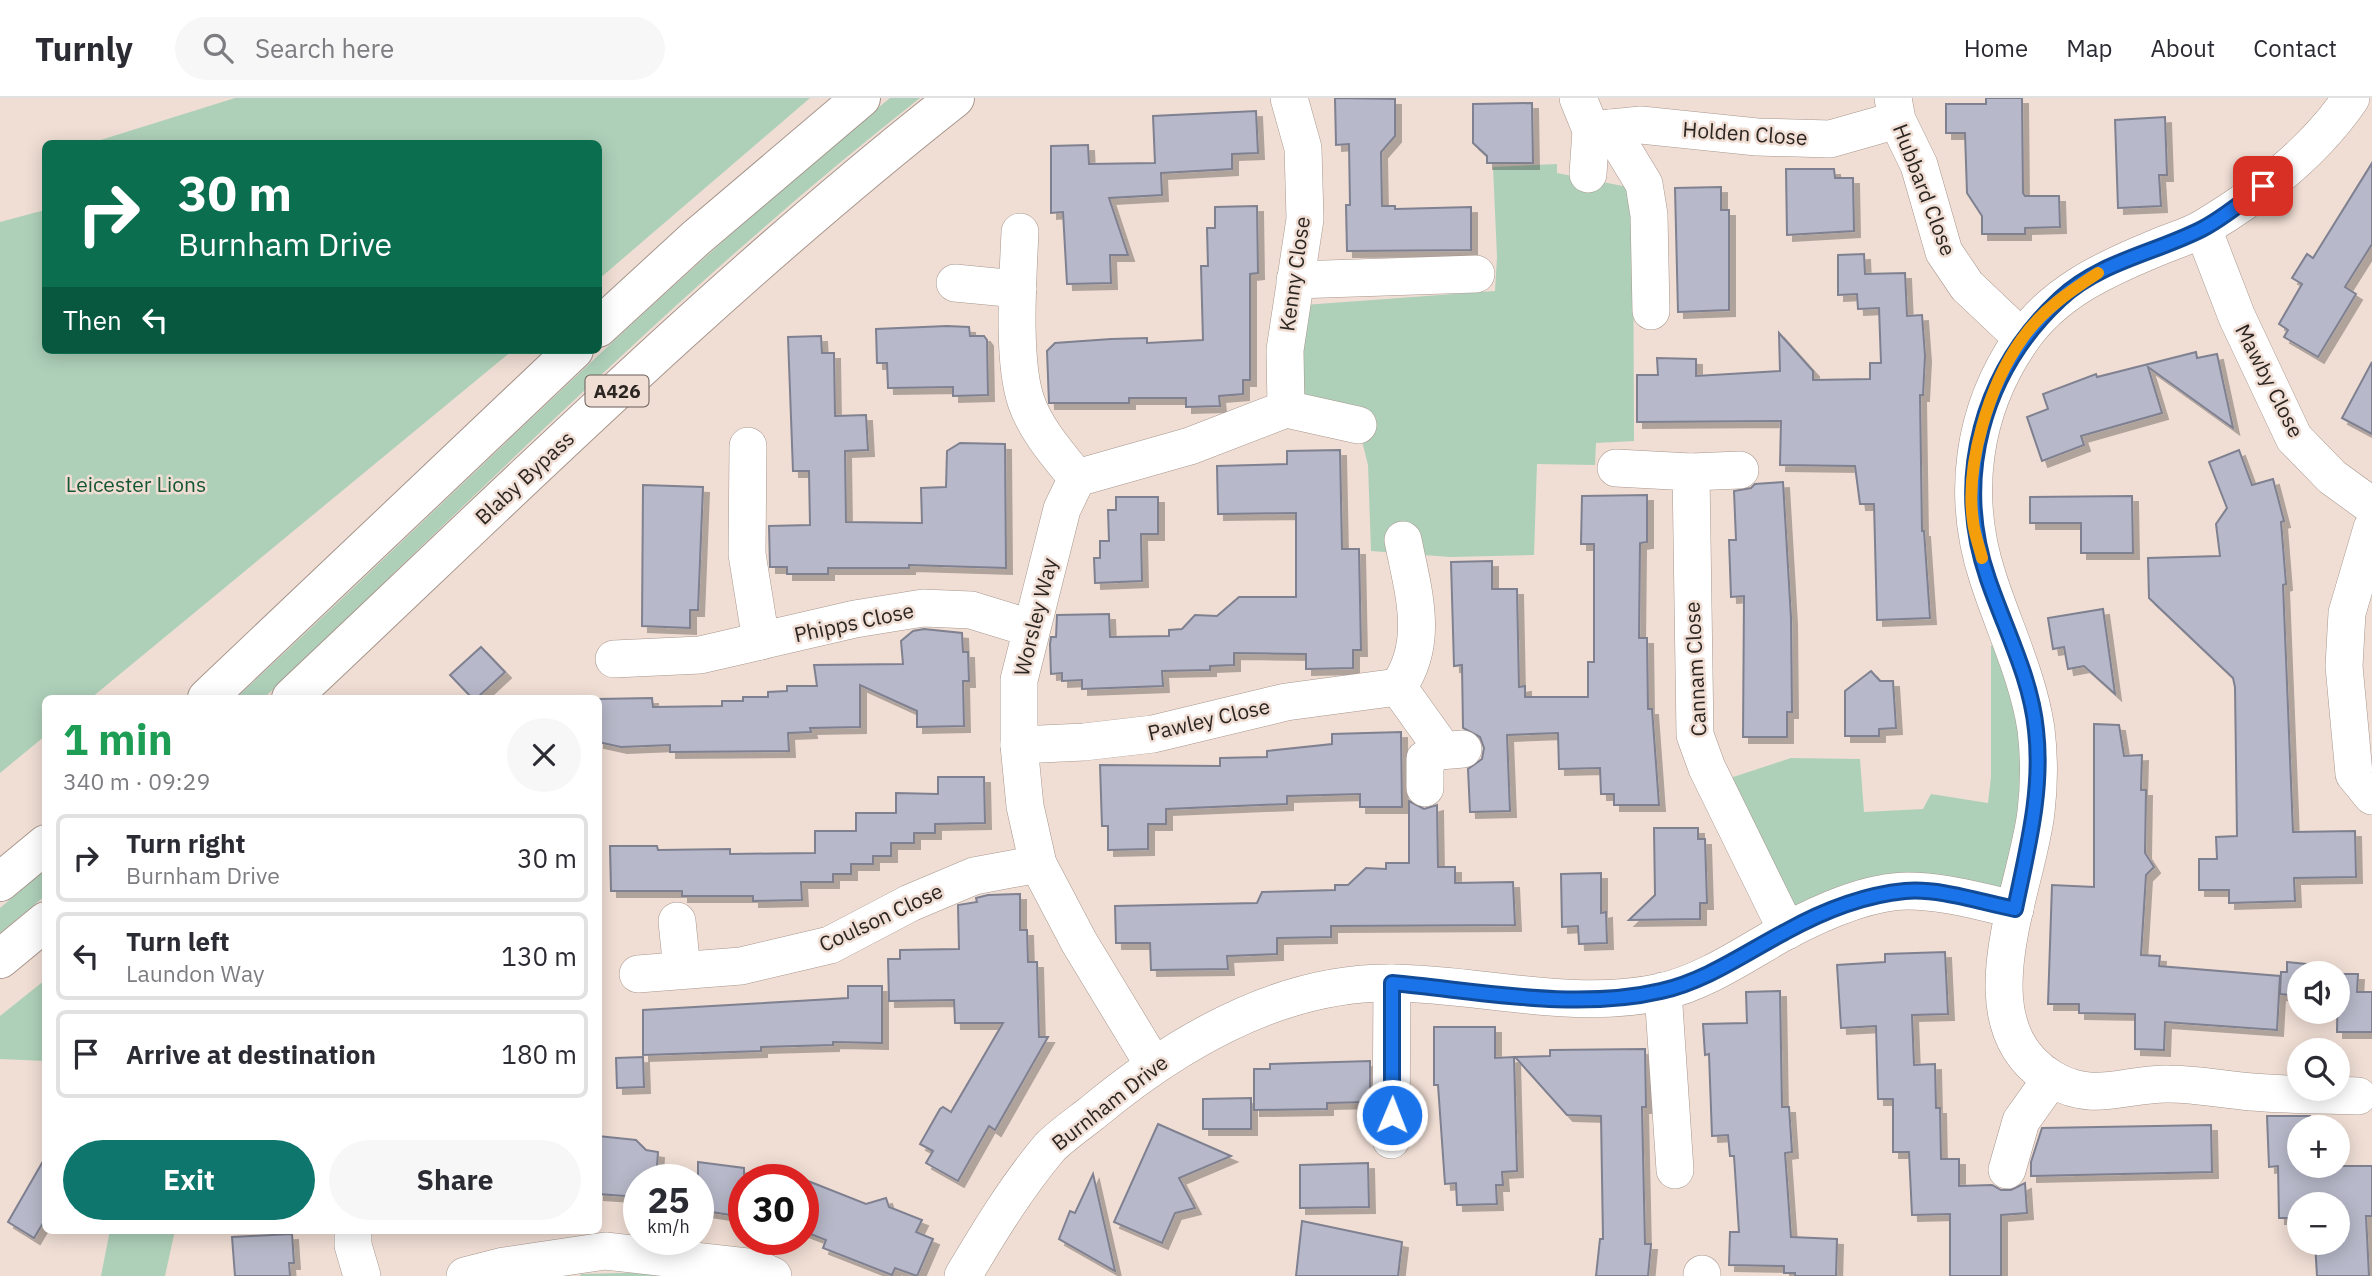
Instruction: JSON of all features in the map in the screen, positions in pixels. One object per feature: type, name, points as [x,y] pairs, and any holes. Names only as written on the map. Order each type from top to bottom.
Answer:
[{"type":"main road","points":[[602,324],[706,229],[860,98]]},
{"type":"main road","name":"Blaby Bypass","points":[[294,695],[730,285],[871,164],[955,98]]},
{"type":"main road","name":"A426","points":[[210,695],[571,354]]},
{"type":"main road","points":[[0,882],[42,847]]},
{"type":"main road","points":[[0,958],[42,924]]},
{"type":"street","name":"Kenny Close","points":[[1286,409],[1285,349],[1305,219],[1303,148],[1289,98]]},
{"type":"street","points":[[2287,1091],[2167,1084],[2089,1093],[2051,1079],[2020,1048],[2002,1001],[2006,951],[2036,811],[2036,730],[2022,670],[1987,576],[1973,520],[1976,444],[1996,385],[2022,338],[2062,297],[2102,270],[2203,229],[2293,163],[2333,124],[2351,98]]},
{"type":"street","name":"Holden Close","points":[[1593,119],[1757,137],[1830,139],[1895,109]]},
{"type":"street","name":"Hubbard Close","points":[[1895,109],[1919,165],[1944,252],[1967,286],[2022,338]]},
{"type":"street","points":[[1588,174],[1593,119]]},
{"type":"street","points":[[1593,119],[1644,184],[1649,215],[1651,311]]},
{"type":"street","name":"Mawby Close","points":[[2203,229],[2237,317],[2294,438],[2332,477],[2372,506]]},
{"type":"street","points":[[1020,232],[1019,350],[1026,401],[1052,447],[1077,478],[1190,446],[1286,409],[1358,425]]},
{"type":"street","points":[[1295,280],[1476,274]]},
{"type":"street","points":[[955,283],[1018,289]]},
{"type":"street","points":[[748,446],[747,554],[761,641]]},
{"type":"street","points":[[1616,468],[1691,472],[1740,470]]},
{"type":"street","name":"Cannam Close","points":[[1691,472],[1695,735],[1707,768],[1787,931]]},
{"type":"street","name":"Worsley Way","points":[[1077,478],[1062,509],[1018,680],[1019,745],[1026,806],[1038,864],[1079,942],[1153,1064]]},
{"type":"street","points":[[2372,528],[2347,613],[2344,666],[2354,774],[2372,796]]},
{"type":"street","points":[[1403,540],[1418,637],[1412,667],[1398,687],[1446,746],[1425,759],[1425,788]]},
{"type":"street","name":"Phipps Close","points":[[614,659],[700,655],[923,608],[971,610],[1030,628]]},
{"type":"street","name":"Pawley Close","points":[[1019,745],[1084,742],[1153,734],[1286,702],[1398,687]]},
{"type":"street","name":"Coulson Close","points":[[638,974],[741,966],[830,945],[910,903],[974,876],[1038,864]]},
{"type":"street","name":"Burnham Drive","points":[[963,1276],[990,1230],[1051,1146],[1153,1064],[1263,1007],[1329,988],[1392,983],[1602,999],[1663,991],[1734,962],[1787,931],[1856,901],[1907,891],[1949,895],[2015,909]]},
{"type":"street","points":[[677,921],[682,970]]},
{"type":"street","points":[[1391,1140],[1392,983]]},
{"type":"street","points":[[1663,991],[1675,1170]]},
{"type":"street","points":[[2007,1170],[2021,1121],[2051,1079]]},
{"type":"street","points":[[2350,1095],[2358,1096]]},
{"type":"street","points":[[353,1234],[353,1245],[362,1276]]},
{"type":"street","points":[[465,1276],[504,1266],[605,1251],[711,1261],[756,1268],[773,1276]]},
{"type":"green space","points":[[235,98],[810,98],[602,276],[602,140],[101,140]]},
{"type":"green space","points":[[890,98],[920,98],[749,240],[666,314],[267,695],[239,695],[639,317]]},
{"type":"green space","points":[[1557,164],[1557,173],[1633,188],[1634,441],[1596,443],[1595,465],[1537,464],[1534,555],[1450,557],[1371,551],[1368,465],[1358,425],[1286,409],[1290,306],[1495,291],[1497,257],[1493,167]]},
{"type":"green space","name":"Leicester Lions","points":[[42,211],[42,354],[508,354],[95,695],[42,695],[42,738],[0,773],[0,222]]},
{"type":"green space","points":[[2005,624],[2036,730],[2015,909],[1949,895],[1787,931],[1715,783],[1791,758],[1860,759],[1864,812],[1923,809],[1931,794],[1988,803],[1991,777],[1991,646]]},
{"type":"green space","points":[[42,873],[42,898],[0,933],[0,908]]},
{"type":"green space","points":[[42,982],[42,1061],[0,1059],[0,1016]]},
{"type":"green space","points":[[109,1234],[174,1234],[165,1276],[101,1276]]},
{"type":"green space","points":[[664,1272],[681,1276],[580,1276],[581,1274]]},
{"type":"building","points":[[1335,98],[1395,99],[1395,136],[1381,152],[1382,206],[1395,206],[1395,209],[1471,207],[1471,250],[1347,251],[1346,205],[1350,205],[1349,144],[1336,145]]},
{"type":"building","points":[[1986,98],[2022,98],[2023,193],[2025,196],[2059,196],[2060,227],[2025,228],[2025,234],[1982,234],[1982,216],[1967,193],[1965,133],[1946,133],[1946,104],[1986,104]]},
{"type":"building","points":[[1532,103],[1533,163],[1487,163],[1487,156],[1473,143],[1473,104]]},
{"type":"building","points":[[1256,111],[1258,153],[1232,154],[1232,169],[1161,173],[1162,195],[1109,198],[1128,255],[1110,255],[1111,283],[1067,284],[1063,212],[1051,213],[1051,146],[1088,145],[1089,164],[1155,163],[1153,116]]},
{"type":"building","points":[[2165,117],[2167,175],[2159,175],[2161,206],[2118,208],[2115,120]]},
{"type":"building","points":[[2372,163],[2372,244],[2345,287],[2356,294],[2318,357],[2284,337],[2288,330],[2279,324],[2302,284],[2292,278],[2307,254],[2313,258]]},
{"type":"building","points":[[1786,169],[1834,169],[1835,178],[1853,178],[1854,231],[1787,235]]},
{"type":"building","points":[[1721,187],[1721,210],[1729,210],[1729,310],[1678,312],[1675,188]]},
{"type":"building","points":[[1257,206],[1258,273],[1250,274],[1250,380],[1243,380],[1243,394],[1219,396],[1220,406],[1186,407],[1186,398],[1129,398],[1129,403],[1049,403],[1047,351],[1055,343],[1147,338],[1147,343],[1203,340],[1201,266],[1208,266],[1207,228],[1215,228],[1215,207]]},
{"type":"building","points":[[1864,254],[1865,274],[1905,273],[1907,316],[1922,315],[1925,356],[1923,395],[1920,395],[1922,531],[1930,618],[1877,620],[1874,504],[1860,504],[1855,466],[1780,465],[1781,421],[1637,422],[1637,375],[1658,375],[1657,358],[1696,359],[1696,376],[1780,371],[1779,333],[1813,371],[1813,380],[1870,379],[1870,363],[1881,363],[1879,308],[1858,309],[1857,294],[1838,295],[1838,255]]},
{"type":"building","points":[[969,327],[970,336],[984,336],[987,340],[988,395],[953,396],[953,387],[888,388],[887,363],[877,363],[876,329]]},
{"type":"building","points":[[821,336],[822,353],[834,353],[835,416],[866,415],[868,450],[845,451],[846,522],[922,523],[921,488],[946,487],[947,451],[960,443],[1005,444],[1006,568],[909,565],[909,568],[828,568],[828,574],[787,574],[787,567],[770,567],[769,526],[810,525],[809,471],[793,471],[788,337]]},
{"type":"building","points":[[2196,352],[2197,358],[2217,354],[2233,428],[2148,367],[2162,413],[2081,436],[2084,445],[2042,461],[2027,417],[2048,409],[2043,394],[2096,374],[2097,377]]},
{"type":"building","points":[[2372,362],[2372,434],[2342,418]]},
{"type":"building","points":[[1340,450],[1342,549],[1359,549],[1361,650],[1353,650],[1353,668],[1306,669],[1306,654],[1234,653],[1234,665],[1210,666],[1210,670],[1162,671],[1163,686],[1082,689],[1082,680],[1062,681],[1062,673],[1051,674],[1050,644],[1051,637],[1056,637],[1057,615],[1109,614],[1110,637],[1169,636],[1169,630],[1182,629],[1195,615],[1217,616],[1239,597],[1296,597],[1296,513],[1218,514],[1217,466],[1287,464],[1287,451]]},
{"type":"building","points":[[2239,450],[2252,485],[2273,479],[2284,521],[2281,522],[2286,584],[2283,585],[2293,832],[2355,831],[2356,877],[2294,878],[2295,901],[2229,903],[2229,890],[2199,890],[2199,859],[2217,859],[2216,837],[2237,836],[2235,687],[2233,678],[2149,598],[2148,558],[2220,556],[2216,524],[2227,508],[2209,462]]},
{"type":"building","points":[[1783,482],[1791,618],[1792,712],[1787,712],[1787,737],[1743,737],[1744,596],[1731,597],[1729,540],[1736,540],[1734,491],[1751,488],[1755,484]]},
{"type":"building","points":[[643,485],[703,487],[698,610],[690,610],[690,628],[642,626]]},
{"type":"building","points":[[1647,495],[1647,542],[1640,543],[1639,638],[1647,638],[1648,709],[1652,709],[1659,805],[1614,805],[1614,794],[1601,794],[1600,768],[1559,769],[1558,733],[1507,735],[1510,811],[1470,812],[1468,769],[1482,759],[1484,748],[1480,737],[1463,728],[1462,665],[1454,666],[1451,562],[1492,561],[1492,589],[1517,589],[1519,687],[1525,686],[1525,697],[1588,697],[1588,662],[1594,662],[1594,544],[1581,544],[1582,496]]},
{"type":"building","points":[[2132,496],[2133,553],[2081,553],[2081,523],[2030,523],[2030,497]]},
{"type":"building","points":[[1116,497],[1158,497],[1158,534],[1141,534],[1142,581],[1095,583],[1094,558],[1100,558],[1100,541],[1109,541],[1108,510],[1116,510]]},
{"type":"building","points":[[2103,609],[2115,694],[2084,666],[2068,669],[2064,647],[2053,649],[2048,618]]},
{"type":"building","points":[[924,629],[962,633],[963,652],[968,652],[969,681],[963,681],[964,726],[917,727],[917,711],[860,685],[860,727],[810,728],[811,732],[788,733],[789,751],[670,752],[670,745],[621,747],[602,743],[602,699],[652,698],[653,707],[722,706],[722,701],[743,701],[743,697],[768,697],[768,692],[787,691],[787,686],[817,686],[814,665],[903,664],[901,641],[913,631]]},
{"type":"building","points":[[481,647],[505,672],[480,695],[469,695],[450,675]]},
{"type":"building","points":[[1871,671],[1880,681],[1893,681],[1896,728],[1879,729],[1879,736],[1845,736],[1845,691]]},
{"type":"building","points":[[2094,724],[2119,725],[2124,756],[2142,755],[2141,790],[2146,790],[2145,853],[2154,867],[2146,875],[2141,955],[2160,956],[2159,966],[2280,976],[2277,1030],[2165,1022],[2164,1050],[2135,1049],[2135,1014],[2079,1013],[2079,1004],[2048,1004],[2052,885],[2094,887]]},
{"type":"building","points":[[1401,732],[1402,807],[1360,807],[1360,794],[1287,796],[1287,804],[1166,809],[1166,824],[1148,824],[1148,849],[1108,850],[1108,826],[1102,826],[1100,765],[1220,766],[1220,758],[1267,757],[1267,751],[1332,744],[1332,734]]},
{"type":"building","points":[[938,777],[984,777],[985,823],[935,824],[935,833],[914,833],[914,843],[891,843],[891,856],[873,856],[873,864],[851,864],[851,874],[833,874],[833,882],[801,882],[802,900],[753,901],[753,896],[682,896],[682,891],[611,891],[610,846],[657,846],[658,850],[730,849],[730,854],[815,853],[815,831],[856,831],[856,813],[896,813],[896,793],[938,794]]},
{"type":"building","points":[[1409,801],[1424,809],[1437,805],[1438,867],[1455,867],[1455,883],[1513,882],[1515,925],[1331,926],[1331,937],[1277,938],[1277,954],[1227,956],[1228,969],[1151,970],[1150,943],[1116,943],[1115,906],[1257,903],[1262,892],[1335,890],[1335,885],[1348,885],[1366,868],[1386,869],[1386,863],[1409,863]]},
{"type":"building","points":[[1654,828],[1698,828],[1698,839],[1705,839],[1707,903],[1700,903],[1700,919],[1629,920],[1655,895]]},
{"type":"building","points":[[1601,873],[1601,913],[1606,912],[1607,943],[1579,944],[1578,926],[1562,927],[1561,874]]},
{"type":"building","points":[[1020,894],[1020,930],[1027,930],[1028,962],[1037,962],[1039,1037],[1048,1037],[995,1130],[989,1126],[958,1181],[926,1163],[933,1151],[920,1144],[940,1109],[943,1107],[951,1112],[1003,1023],[955,1023],[954,1000],[889,1001],[888,959],[900,959],[900,950],[959,949],[958,905],[977,902],[976,898],[988,895]]},
{"type":"building","points":[[1945,952],[1948,1014],[1912,1015],[1914,1065],[1935,1064],[1936,1108],[1940,1108],[1941,1159],[1959,1159],[1959,1186],[1992,1185],[2001,1190],[2011,1190],[2025,1183],[2027,1213],[2001,1215],[2001,1276],[1950,1276],[1950,1214],[1912,1215],[1909,1152],[1893,1152],[1893,1099],[1878,1099],[1876,1026],[1841,1028],[1837,965],[1885,962],[1885,954]]},
{"type":"building","points":[[2281,972],[2287,972],[2287,995],[2280,994]]},
{"type":"building","points":[[2350,974],[2358,974],[2357,992],[2372,992],[2372,1032],[2337,1032],[2337,1024],[2350,1024]]},
{"type":"building","points":[[848,986],[882,986],[882,1043],[833,1042],[833,1045],[761,1047],[761,1051],[643,1055],[643,1010],[848,998]]},
{"type":"building","points":[[1780,991],[1782,1107],[1789,1107],[1792,1152],[1785,1153],[1791,1237],[1837,1239],[1836,1276],[1795,1276],[1795,1273],[1784,1273],[1784,1266],[1729,1265],[1730,1232],[1739,1232],[1734,1156],[1730,1156],[1728,1135],[1712,1136],[1709,1054],[1705,1055],[1703,1024],[1747,1023],[1746,992]]},
{"type":"building","points":[[1434,1027],[1495,1027],[1495,1058],[1514,1057],[1517,1171],[1502,1172],[1503,1185],[1496,1185],[1497,1204],[1457,1205],[1456,1183],[1445,1184],[1438,1085],[1434,1085]]},
{"type":"building","points":[[1645,1049],[1646,1107],[1642,1107],[1645,1244],[1651,1244],[1648,1276],[1596,1276],[1600,1239],[1603,1239],[1601,1116],[1567,1115],[1515,1057],[1550,1056],[1550,1050]]},
{"type":"building","points":[[643,1057],[644,1087],[617,1088],[616,1058]]},
{"type":"building","points":[[1370,1061],[1370,1102],[1327,1103],[1327,1109],[1254,1110],[1254,1069],[1270,1069],[1270,1064]]},
{"type":"building","points":[[1251,1098],[1251,1129],[1203,1129],[1203,1099]]},
{"type":"building","points":[[2267,1116],[2287,1116],[2287,1178],[2350,1178],[2350,1166],[2372,1166],[2372,1216],[2366,1216],[2369,1276],[2317,1276],[2316,1255],[2350,1255],[2350,1192],[2287,1192],[2287,1218],[2279,1218],[2278,1166],[2269,1167]]},
{"type":"building","points":[[1158,1124],[1231,1156],[1179,1178],[1195,1208],[1175,1213],[1162,1243],[1114,1222]]},
{"type":"building","points":[[2211,1125],[2212,1172],[2031,1176],[2031,1162],[2042,1128]]},
{"type":"building","points":[[602,1136],[636,1140],[646,1150],[658,1152],[657,1164],[623,1164],[623,1196],[602,1194]]},
{"type":"building","points":[[42,1163],[42,1225],[34,1238],[8,1222]]},
{"type":"building","points":[[1368,1163],[1369,1207],[1300,1208],[1300,1165]]},
{"type":"building","points":[[714,1164],[728,1166],[728,1215],[714,1212]]},
{"type":"building","points":[[1093,1174],[1115,1271],[1059,1239],[1070,1211],[1075,1213]]},
{"type":"building","points":[[819,1185],[866,1204],[886,1198],[889,1207],[922,1220],[916,1232],[933,1239],[917,1276],[895,1268],[892,1275],[823,1248],[826,1240],[819,1237]]},
{"type":"building","points":[[1302,1221],[1402,1242],[1398,1276],[1296,1276]]},
{"type":"building","points":[[292,1234],[294,1263],[289,1263],[290,1276],[235,1276],[232,1237]]},
{"type":"slow traffic","points":[[1982,558],[1973,520],[1976,444],[1996,385],[2022,338],[2062,297],[2098,273]]},
{"type":"route","points":[[1392,1115],[1392,983],[1530,996],[1602,999],[1663,991],[1734,962],[1787,931],[1856,901],[1907,891],[1949,895],[2015,909],[2036,811],[2036,730],[2022,670],[1987,576],[1973,520],[1976,444],[1996,385],[2022,338],[2062,297],[2102,270],[2203,229],[2263,186]]}]
